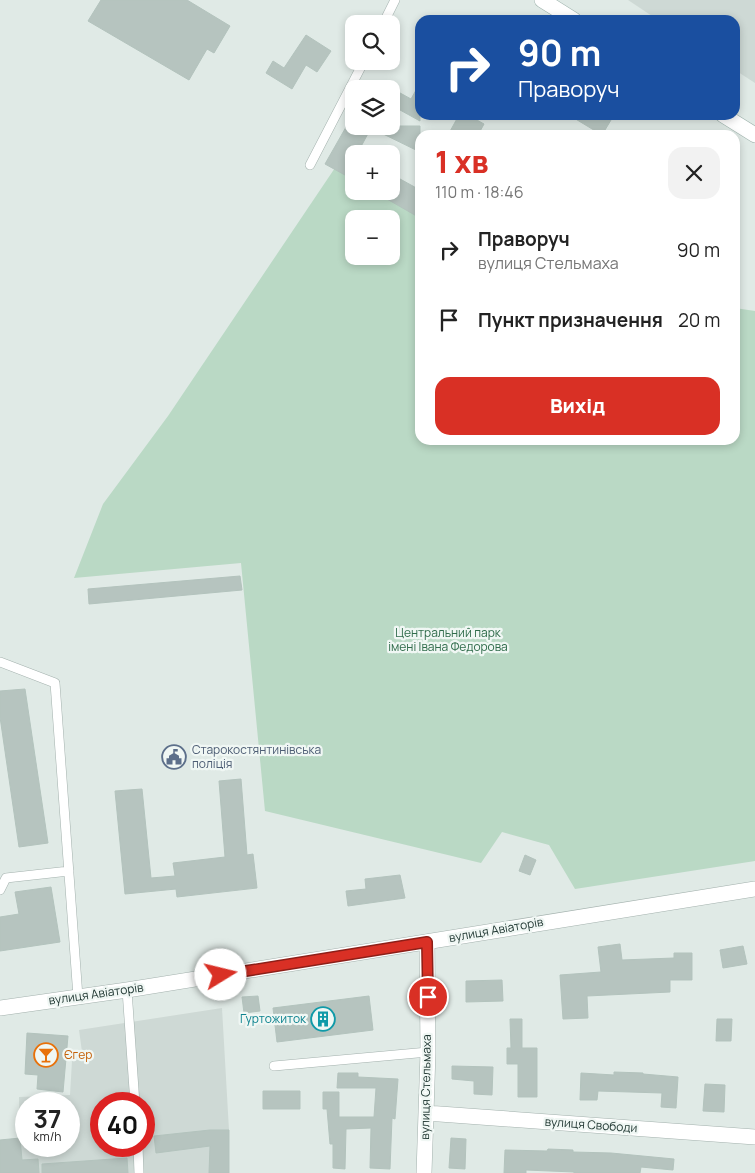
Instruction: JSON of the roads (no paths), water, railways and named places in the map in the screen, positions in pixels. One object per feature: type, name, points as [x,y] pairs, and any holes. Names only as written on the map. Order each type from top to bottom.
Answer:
[{"type":"street","points":[[542,0],[566,15]]},
{"type":"street","points":[[731,120],[755,136]]},
{"type":"street","name":"вулиця Авіаторів","points":[[0,1008],[128,990],[755,888]]},
{"type":"street","name":"вулиця Стельмаха","points":[[424,1173],[428,1052],[427,942]]},
{"type":"street","name":"вулиця Свободи","points":[[426,1113],[755,1137]]},
{"type":"lane","points":[[388,15],[395,0]]},
{"type":"lane","points":[[310,165],[359,70]]},
{"type":"lane","points":[[0,662],[55,683],[78,997]]},
{"type":"lane","points":[[0,890],[6,878],[69,871]]},
{"type":"lane","points":[[128,990],[134,1092]]},
{"type":"lane","points":[[274,1066],[428,1052]]},
{"type":"lane","points":[[138,1157],[139,1173]]},
{"type":"place","name":"Старокостянтинівська поліція","points":[[174,757]]},
{"type":"place","name":"Гуртожиток","points":[[323,1019]]},
{"type":"place","name":"Єгер","points":[[46,1055]]},
{"type":"park label","name":"Центральний парк імені Івана Федорова","points":[[448,640]]}]
